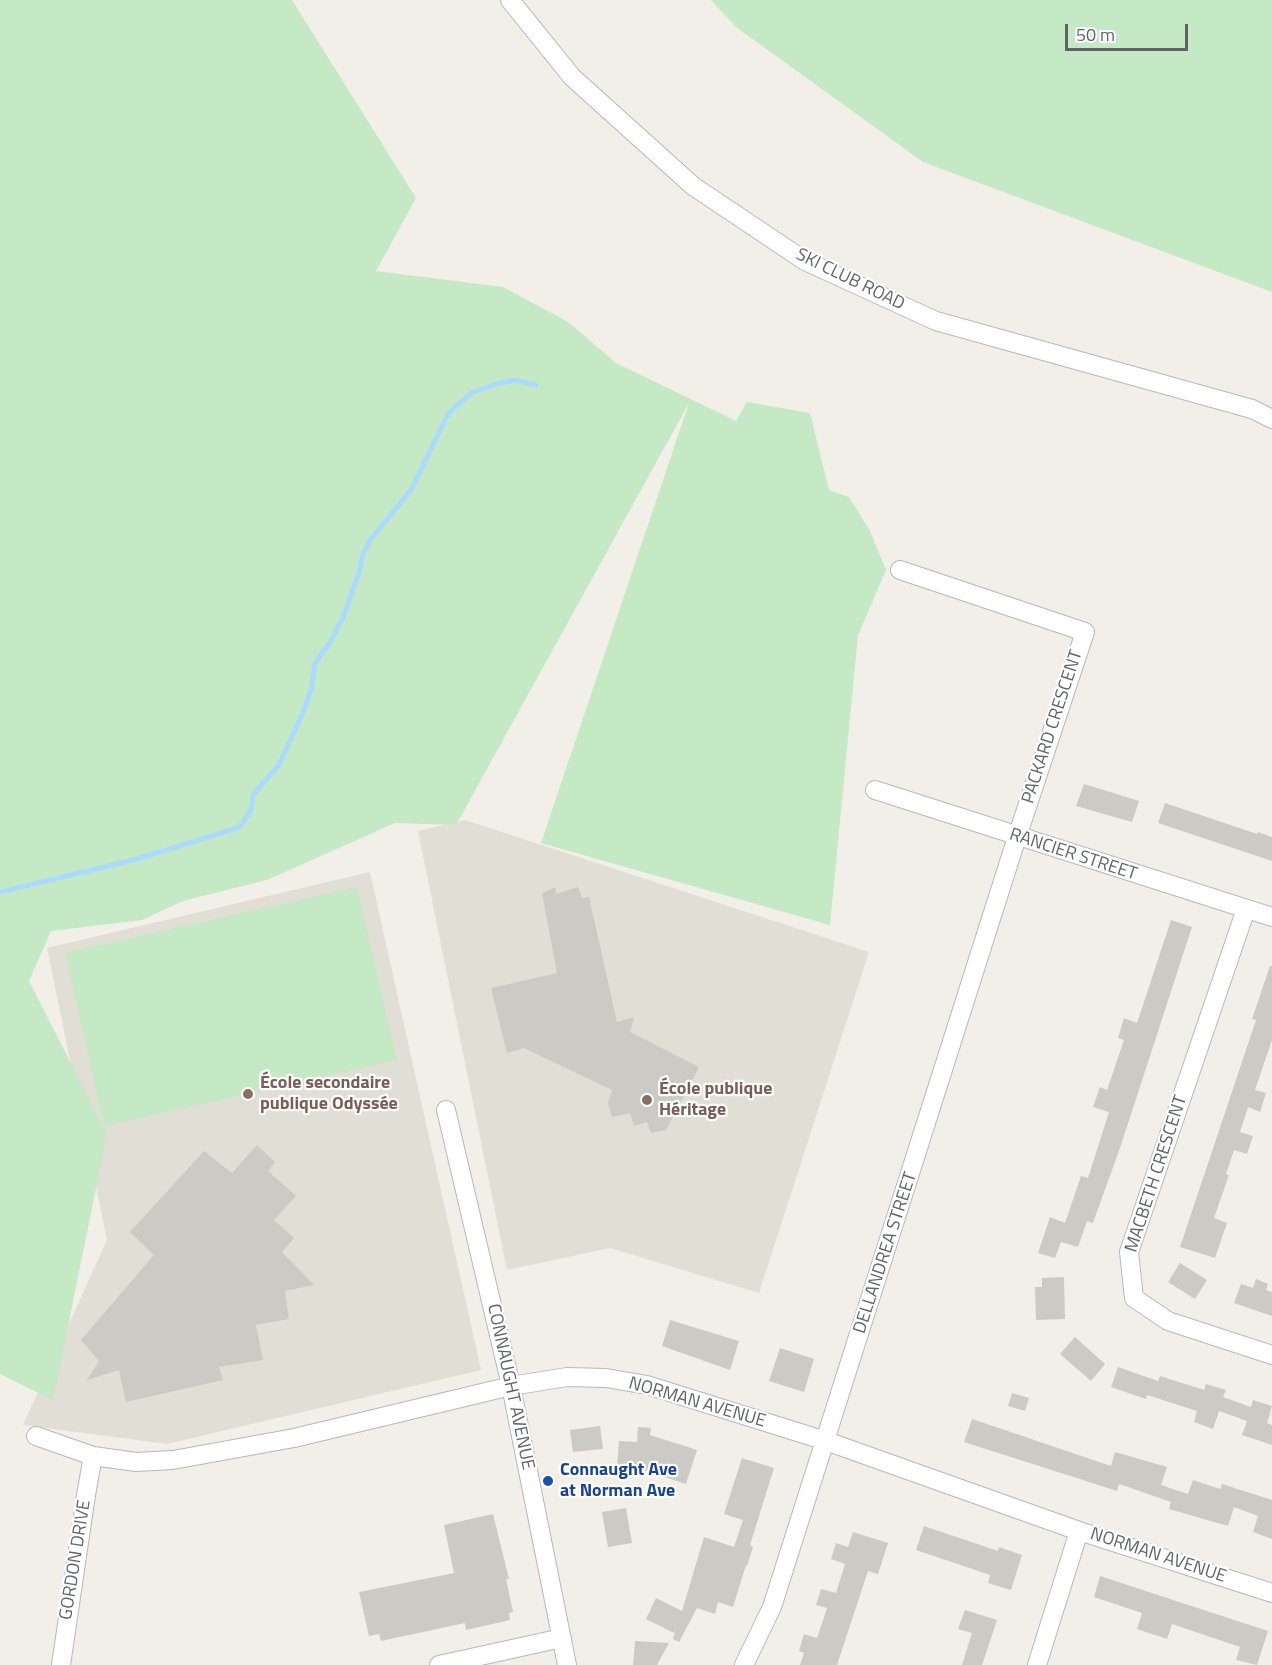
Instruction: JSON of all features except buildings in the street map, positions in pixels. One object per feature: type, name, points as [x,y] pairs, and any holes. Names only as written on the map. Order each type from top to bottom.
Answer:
[{"type":"street","name":"SKI CLUB ROAD","points":[[510,0],[572,77],[693,186],[805,261],[936,321],[1252,409],[1272,419]]},
{"type":"street","name":"PACKARD CRESCENT","points":[[900,570],[1085,632],[1017,837]]},
{"type":"street","name":"RANCIER STREET","points":[[875,790],[1272,917]]},
{"type":"street","name":"DELLANDREA STREET","points":[[744,1665],[772,1607],[1017,837]]},
{"type":"street","name":"MACBETH CRESCENT","points":[[1246,909],[1129,1252],[1134,1298],[1168,1321],[1272,1355]]},
{"type":"street","name":"CONNAUGHT AVENUE","points":[[446,1110],[511,1386],[567,1665]]},
{"type":"street","name":"NORMAN AVENUE","points":[[36,1436],[93,1456],[136,1462],[173,1460],[294,1438],[511,1386],[567,1377],[606,1378],[647,1385],[826,1441],[1079,1531],[1272,1593]]},
{"type":"street","name":"GORDON DRIVE","points":[[61,1665],[93,1456]]},
{"type":"street","points":[[1037,1665],[1079,1531]]},
{"type":"street","points":[[440,1665],[562,1638]]},
{"type":"shaded area","name":"École publique Héritage","points":[[465,820],[869,952],[759,1293],[610,1248],[507,1270],[418,831]]},
{"type":"shaded area","name":"École secondaire publique Odyssée","points":[[370,872],[481,1370],[167,1444],[23,1425],[107,1240],[47,948]]},
{"type":"green space","points":[[0,0],[292,0],[416,198],[376,271],[503,287],[568,322],[616,363],[736,421],[747,402],[810,413],[829,490],[849,497],[870,531],[886,570],[858,635],[830,925],[541,843],[689,403],[456,825],[395,823],[267,880],[183,901],[142,920],[51,931],[29,981],[107,1134],[53,1400],[0,1374]]},
{"type":"green space","points":[[711,0],[1272,0],[1272,292],[923,162],[736,27]]},
{"type":"green space","points":[[357,887],[397,1060],[104,1126],[65,953]]},
{"type":"waterway","points":[[0,892],[137,859],[237,828],[251,810],[253,795],[279,765],[302,715],[311,690],[315,663],[329,644],[343,618],[359,573],[363,554],[371,539],[411,490],[448,414],[471,393],[497,384],[515,380],[536,385]]},
{"type":"place","name":"École secondaire publique Odyssée","points":[[248,1094]]},
{"type":"place","name":"École publique Héritage","points":[[647,1100]]},
{"type":"place","name":"Connaught Ave at Norman Ave","points":[[548,1481]]}]
